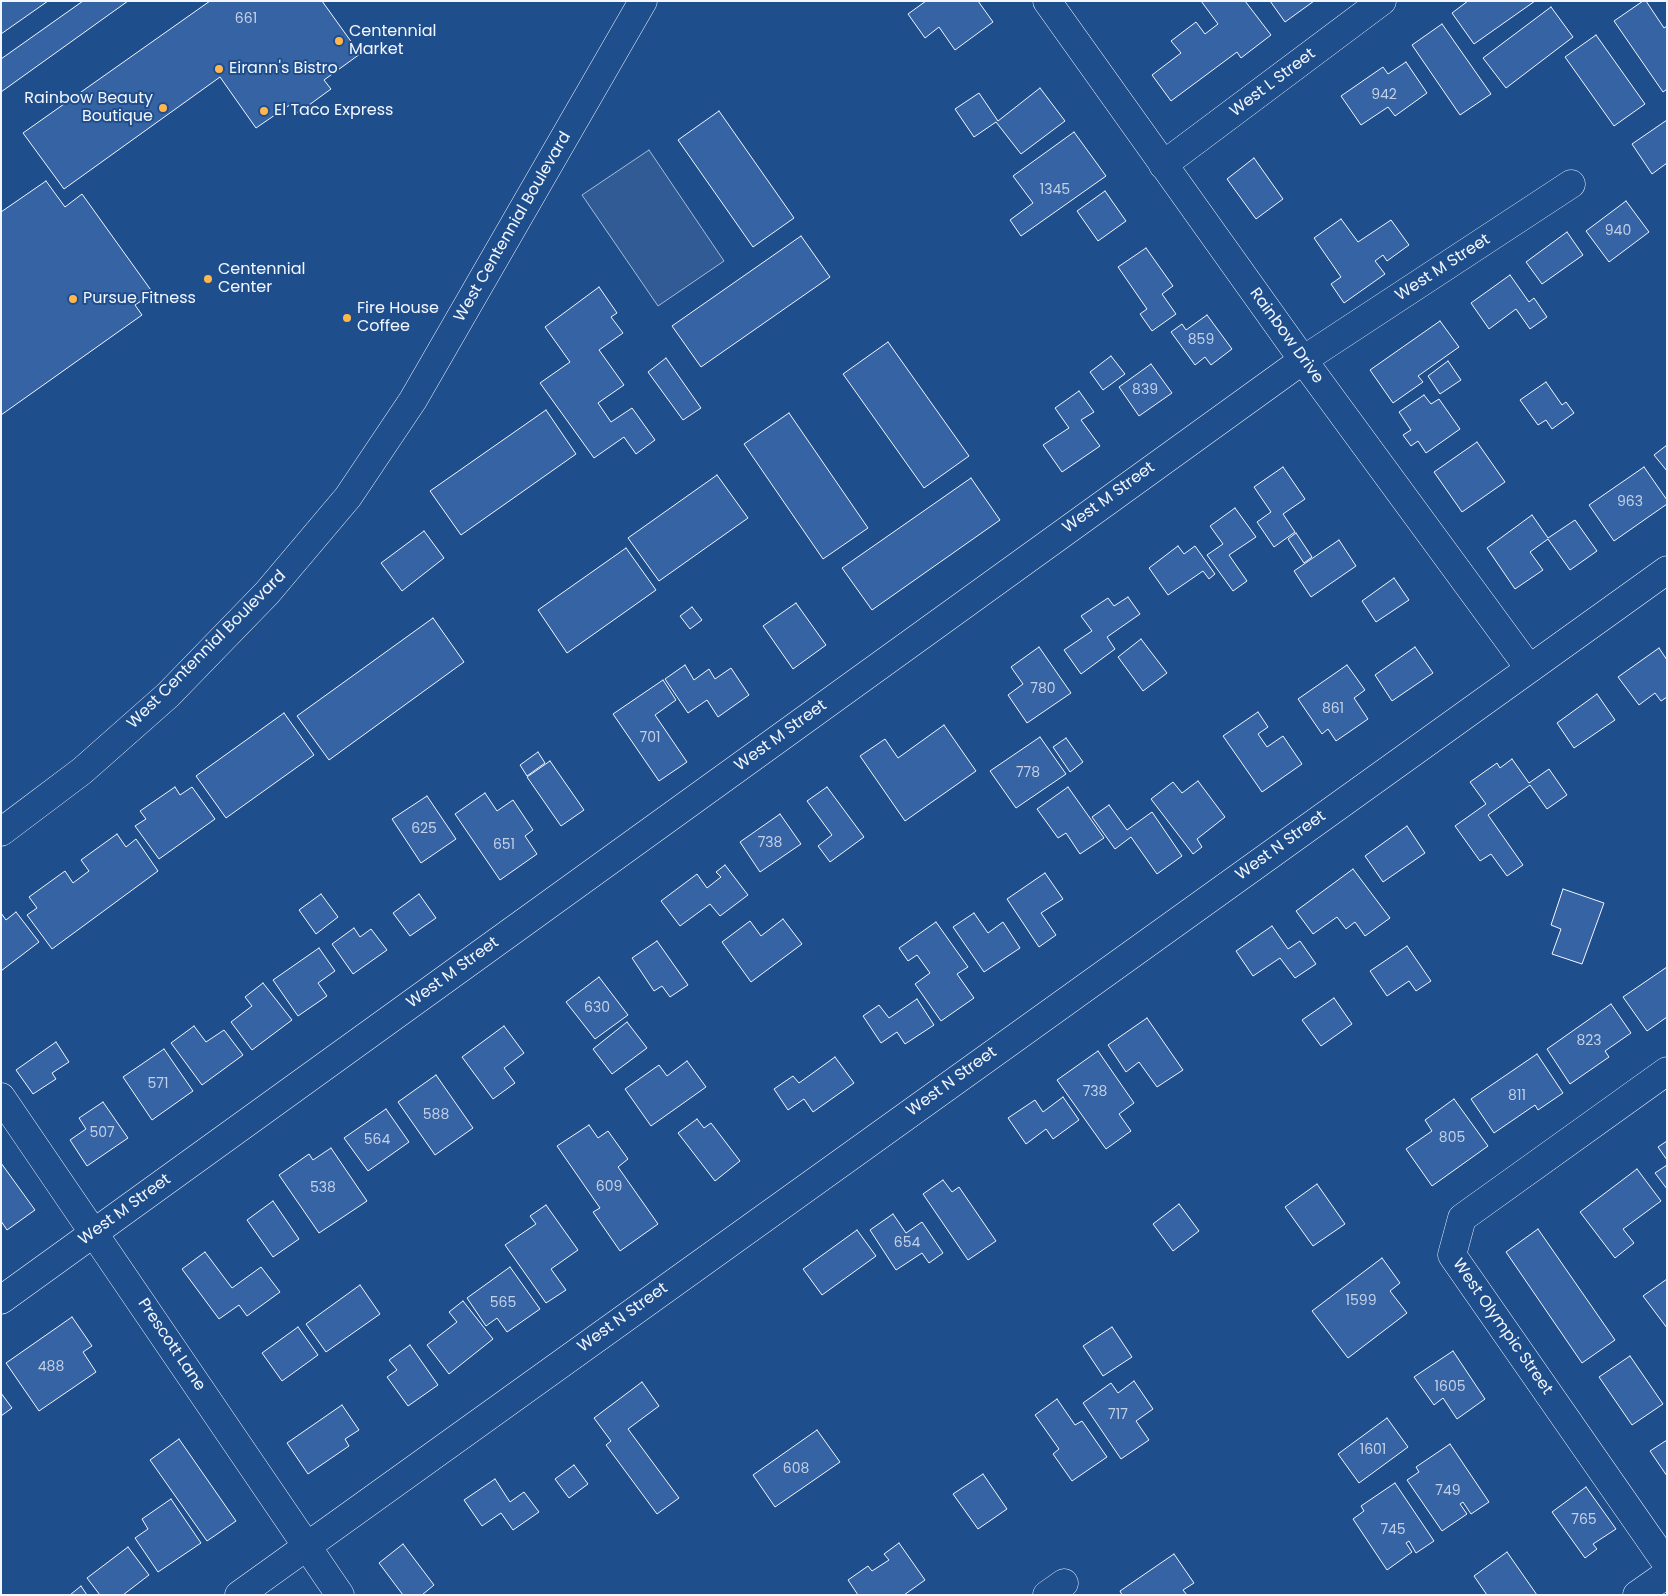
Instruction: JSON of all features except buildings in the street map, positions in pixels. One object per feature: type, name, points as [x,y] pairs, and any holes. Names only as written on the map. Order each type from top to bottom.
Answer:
[{"type":"street","name":"West Centennial Boulevard","points":[[1,832],[82,772],[168,695],[267,593],[348,497],[413,400],[643,1]]},
{"type":"street","name":"Rainbow Drive","points":[[1047,1],[1303,360],[1529,668]]},
{"type":"street","name":"West L Street","points":[[1163,165],[1382,1]]},
{"type":"street","name":"West M Street","points":[[1,1300],[1303,360],[1571,184]]},
{"type":"street","name":"West N Street","points":[[239,1595],[1667,570]]},
{"type":"street","name":"West Olympic Street","points":[[1667,1071],[1462,1218],[1452,1255],[1667,1564]]},
{"type":"street","name":"Prescott Lane","points":[[1,1097],[95,1232],[340,1595]]},
{"type":"street","points":[[1637,1595],[1667,1574]]},
{"type":"shaded area","points":[[649,150],[724,261],[658,306],[582,195]]},
{"type":"place","name":"Centennial Market","points":[[339,41]]},
{"type":"place","name":"Eirann's Bistro","points":[[219,69]]},
{"type":"place","name":"Rainbow Beauty Boutique","points":[[163,108]]},
{"type":"place","name":"El Taco Express","points":[[264,111]]},
{"type":"place","name":"Centennial Center","points":[[208,279]]},
{"type":"place","name":"Pursue Fitness","points":[[73,299]]},
{"type":"place","name":"Fire House Coffee","points":[[347,318]]}]
